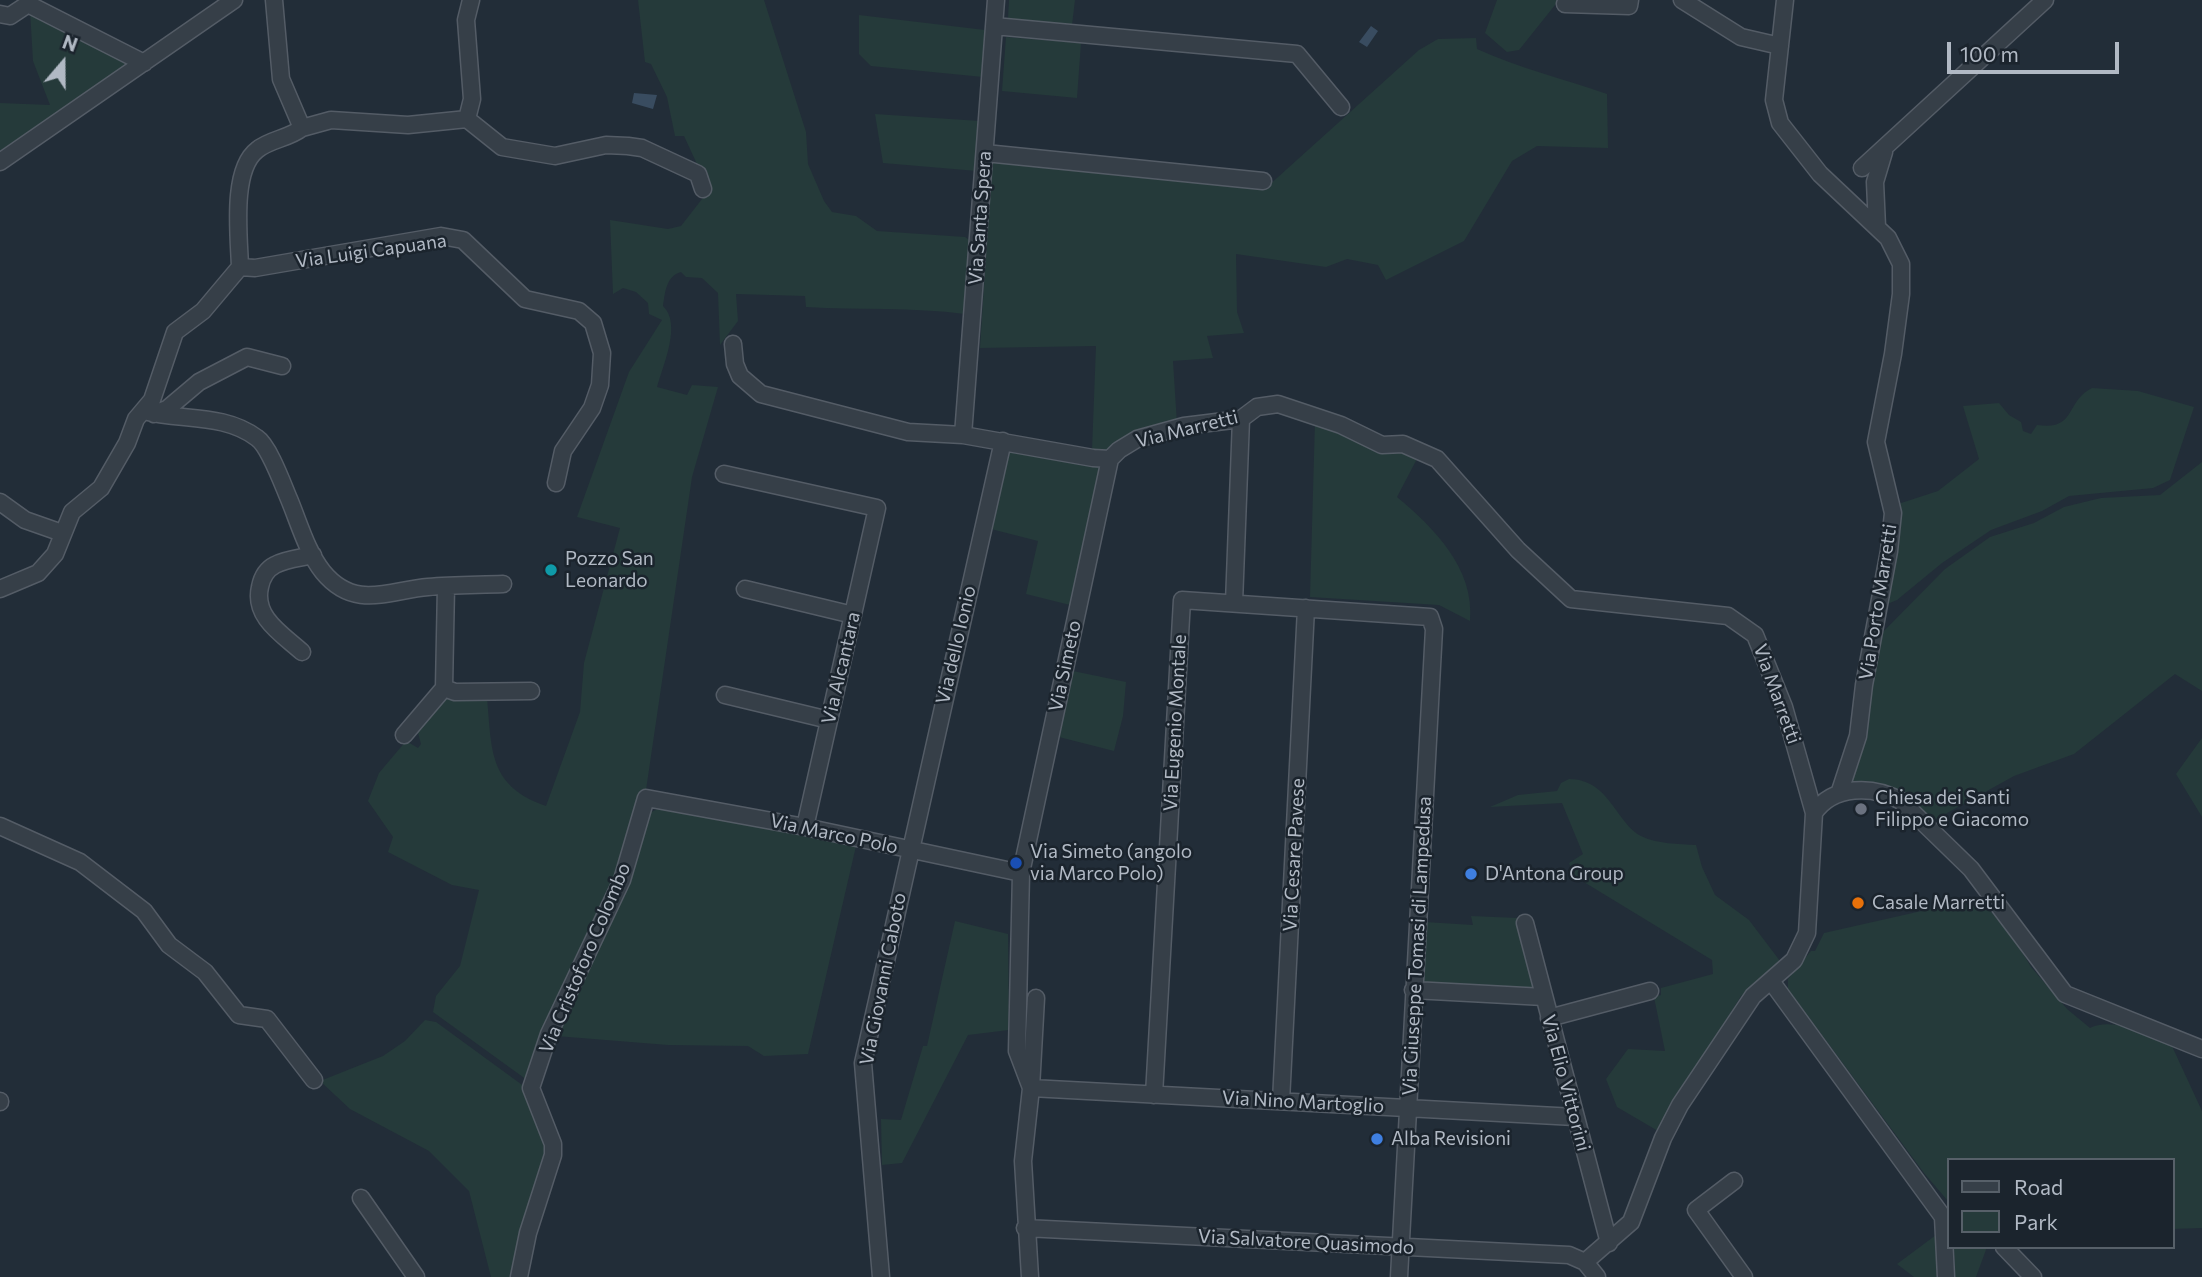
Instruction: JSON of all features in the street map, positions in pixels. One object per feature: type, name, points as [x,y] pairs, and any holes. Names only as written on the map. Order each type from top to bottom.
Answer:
[{"type":"street","points":[[0,162],[234,0]]},
{"type":"street","points":[[274,0],[281,79],[302,128]]},
{"type":"street","points":[[467,119],[472,99],[466,20],[471,0]]},
{"type":"street","name":"Via Santa Spera","points":[[963,435],[996,0]]},
{"type":"street","points":[[1565,4],[1629,6],[1630,0]]},
{"type":"street","points":[[1682,0],[1741,37],[1780,46]]},
{"type":"street","name":"Via Porto Marretti","points":[[1785,0],[1774,100],[1780,123],[1820,174],[1888,239],[1901,264],[1901,294],[1893,354],[1876,442],[1893,513],[1858,736],[1840,791]]},
{"type":"street","points":[[1862,168],[2045,0]]},
{"type":"street","points":[[1,18],[28,4],[33,5],[54,20],[144,63]]},
{"type":"street","points":[[994,26],[1297,54],[1341,107]]},
{"type":"street","points":[[149,412],[175,332],[203,311],[240,267],[240,183],[244,168],[256,150],[302,128],[331,120],[408,125],[467,119],[502,147],[555,156],[606,145],[642,148],[698,174],[703,189]]},
{"type":"street","points":[[1877,228],[1875,182],[1886,146]]},
{"type":"street","points":[[985,153],[1263,181]]},
{"type":"street","name":"Via Luigi Capuana","points":[[240,267],[254,268],[442,236],[463,240],[525,299],[579,311],[593,323],[602,353],[600,385],[592,408],[564,451],[556,483]]},
{"type":"street","points":[[733,344],[735,364],[740,376],[761,394],[908,432],[963,435],[1110,459]]},
{"type":"street","points":[[0,589],[38,573],[55,554],[62,533],[78,505],[101,488],[127,443],[136,419],[149,412],[167,409],[199,382],[247,357],[282,366]]},
{"type":"street","name":"Via Marretti","points":[[1110,459],[1137,439],[1185,426],[1241,418],[1257,407],[1278,404],[1341,425],[1382,445],[1404,444],[1437,459],[1518,550],[1572,599],[1728,616],[1755,635],[1784,707],[1814,813],[1807,933],[1794,960],[1753,996],[1680,1105],[1663,1138],[1631,1222],[1585,1262]]},
{"type":"street","points":[[149,412],[167,417],[205,417],[259,438],[279,475],[313,555],[323,572],[336,584],[370,596],[446,586],[503,584]]},
{"type":"street","points":[[1234,603],[1241,418]]},
{"type":"street","name":"Via dello Ionio","points":[[909,849],[1003,442]]},
{"type":"street","name":"Via Simeto","points":[[1031,1088],[1017,1051],[1021,873],[1110,459]]},
{"type":"street","name":"Via Alcantara","points":[[724,474],[877,508],[805,827]]},
{"type":"street","points":[[0,502],[25,520],[62,533]]},
{"type":"street","points":[[302,652],[265,617],[258,598],[260,584],[268,570],[276,564],[313,555]]},
{"type":"street","points":[[404,735],[444,688],[446,586]]},
{"type":"street","points":[[745,589],[853,615]]},
{"type":"street","name":"Via Eugenio Montale","points":[[1154,1095],[1182,600],[1430,617]]},
{"type":"street","name":"Via Cesare Pavese","points":[[1281,1101],[1306,608]]},
{"type":"street","name":"Via Giuseppe Tomasi di Lampedusa","points":[[1399,1277],[1434,629],[1430,617]]},
{"type":"street","points":[[444,688],[455,692],[531,691]]},
{"type":"street","points":[[725,695],[829,720]]},
{"type":"street","points":[[1814,813],[1820,803],[1840,791],[1853,790],[1894,797],[1901,801],[1971,869],[2065,995],[2202,1049]]},
{"type":"street","name":"Via Marco Polo","points":[[646,798],[805,827],[1021,873]]},
{"type":"street","name":"Via Cristoforo Colombo","points":[[519,1277],[528,1233],[553,1155],[553,1144],[531,1088],[549,1034],[622,880],[646,798]]},
{"type":"street","points":[[0,826],[80,862],[144,911],[169,945],[205,972],[239,1016],[267,1019],[314,1080]]},
{"type":"street","name":"Via Giovanni Caboto","points":[[881,1277],[863,1063],[909,849]]},
{"type":"street","name":"Via Elio Vittorini","points":[[1525,923],[1609,1243]]},
{"type":"street","points":[[1770,981],[1946,1218],[1946,1277]]},
{"type":"street","points":[[1413,990],[1544,998]]},
{"type":"street","points":[[1549,1018],[1650,991]]},
{"type":"street","points":[[1030,1277],[1023,1161],[1031,1088],[1036,998]]},
{"type":"street","name":"Via Nino Martoglio","points":[[1031,1088],[1575,1117]]},
{"type":"street","points":[[1734,1181],[1696,1210],[1744,1277]]},
{"type":"street","points":[[361,1198],[416,1277]]},
{"type":"street","name":"Via Salvatore Quasimodo","points":[[1025,1227],[1569,1255],[1585,1262]]},
{"type":"street","points":[[2006,1249],[2032,1277]]},
{"type":"street","points":[[1585,1262],[1597,1277]]},
{"type":"green space","points":[[638,0],[764,0],[806,132],[808,164],[824,201],[832,212],[856,216],[877,231],[965,237],[972,242],[965,314],[925,310],[806,307],[805,296],[736,294],[738,321],[720,345],[718,293],[702,278],[686,277],[681,272],[669,281],[663,306],[671,323],[671,334],[657,387],[687,395],[692,385],[718,387],[692,477],[646,790],[642,790],[616,881],[527,1080],[433,1012],[436,996],[460,966],[479,890],[452,885],[388,852],[393,837],[368,801],[379,773],[406,741],[418,748],[421,744],[417,729],[434,709],[446,699],[461,697],[487,698],[493,750],[503,777],[527,798],[546,806],[580,712],[584,663],[620,528],[577,517],[629,372],[662,320],[649,314],[648,303],[636,292],[623,288],[613,294],[610,220],[668,229],[681,226],[709,190],[684,136],[675,136],[667,97],[651,64],[645,62]]},
{"type":"green space","points":[[1009,0],[1075,0],[1072,25],[1008,19]]},
{"type":"green space","points":[[1497,0],[1559,0],[1519,50],[1507,52],[1485,33]]},
{"type":"green space","points":[[30,10],[126,61],[126,66],[0,151],[0,103],[50,105],[33,61]]},
{"type":"green space","points":[[859,15],[985,30],[983,77],[871,66],[859,54]]},
{"type":"green space","points":[[1006,37],[1081,43],[1077,98],[1002,91]]},
{"type":"green space","points":[[1476,38],[1477,49],[1493,56],[1607,94],[1608,148],[1537,146],[1512,161],[1464,241],[1386,280],[1378,265],[1347,259],[1326,267],[1236,254],[1237,312],[1244,333],[1207,336],[1213,358],[1173,361],[1177,424],[1134,436],[1104,452],[1092,450],[1096,346],[980,348],[992,164],[998,159],[1267,187],[1419,50],[1438,39]]},
{"type":"green space","points":[[875,114],[980,121],[977,171],[883,163]]},
{"type":"green space","points":[[2092,388],[2138,391],[2194,407],[2170,480],[2153,488],[2069,496],[2042,511],[1991,530],[1942,563],[1897,600],[1885,605],[1895,505],[1938,491],[1979,459],[1963,406],[1999,403],[2009,415],[2021,422],[2023,431],[2031,434],[2037,425],[2059,424],[2078,400]]},
{"type":"green space","points":[[1315,421],[1359,440],[1380,454],[1403,451],[1419,455],[1397,497],[1437,535],[1459,566],[1470,602],[1470,621],[1439,605],[1310,597]]},
{"type":"green space","points":[[1010,448],[1100,467],[1070,605],[1026,594],[1038,541],[991,529]]},
{"type":"green space","points":[[2202,462],[2202,691],[2175,674],[2074,754],[2014,776],[1929,823],[1900,794],[1846,779],[1877,638],[1945,569],[1990,537],[2034,523],[2064,507],[2101,498],[2160,495]]},
{"type":"green space","points":[[1073,671],[1126,682],[1123,716],[1114,751],[1059,737]]},
{"type":"green space","points":[[2202,738],[2202,817],[2176,774]]},
{"type":"green space","points":[[1569,779],[1594,786],[1632,830],[1641,836],[1661,842],[1696,845],[1702,867],[1715,895],[1749,920],[1780,961],[1741,996],[1658,1131],[1617,1107],[1606,1079],[1628,1049],[1665,1051],[1654,997],[1661,995],[1661,988],[1713,974],[1712,960],[1574,876],[1569,863],[1583,854],[1562,803],[1490,807],[1518,795],[1557,791],[1561,783]]},
{"type":"green space","points":[[662,807],[856,846],[808,1054],[764,1056],[748,1046],[668,1045],[556,1036],[649,813]]},
{"type":"green space","points":[[1957,903],[1988,908],[2014,939],[2031,967],[2067,1009],[2090,1028],[2119,1025],[2171,1044],[2202,1111],[2202,1228],[2174,1229],[2174,1158],[1946,1158],[1946,1199],[1924,1173],[1788,989],[1788,979],[1811,951],[1815,951],[1824,933]]},
{"type":"green space","points":[[1471,916],[1518,918],[1536,989],[1425,984],[1422,981],[1425,922],[1473,925]]},
{"type":"green space","points":[[955,921],[1008,934],[1009,1030],[968,1035],[902,1163],[882,1165],[881,1119],[901,1120],[923,1046],[927,1046]]},
{"type":"green space","points":[[425,1020],[436,1022],[525,1087],[545,1135],[546,1159],[511,1277],[491,1277],[469,1191],[429,1151],[350,1109],[320,1081],[383,1056],[405,1041]]},
{"type":"green space","points":[[1936,1235],[1938,1277],[1914,1277],[1897,1264]]},
{"type":"green space","points":[[1954,1249],[1986,1249],[1976,1277],[1955,1277]]},
{"type":"water","points":[[1371,26],[1378,31],[1367,47],[1359,42]]},
{"type":"water","points":[[634,93],[657,95],[653,109],[632,103]]},
{"type":"place","name":"Pozzo San Leonardo","points":[[551,570]]},
{"type":"place","name":"Chiesa dei Santi Filippo e Giacomo","points":[[1861,809]]},
{"type":"place","name":"Via Simeto (angolo via Marco Polo)","points":[[1016,863]]},
{"type":"place","name":"D'Antona Group","points":[[1471,874]]},
{"type":"place","name":"Casale Marretti","points":[[1858,903]]},
{"type":"place","name":"Alba Revisioni","points":[[1377,1139]]}]
